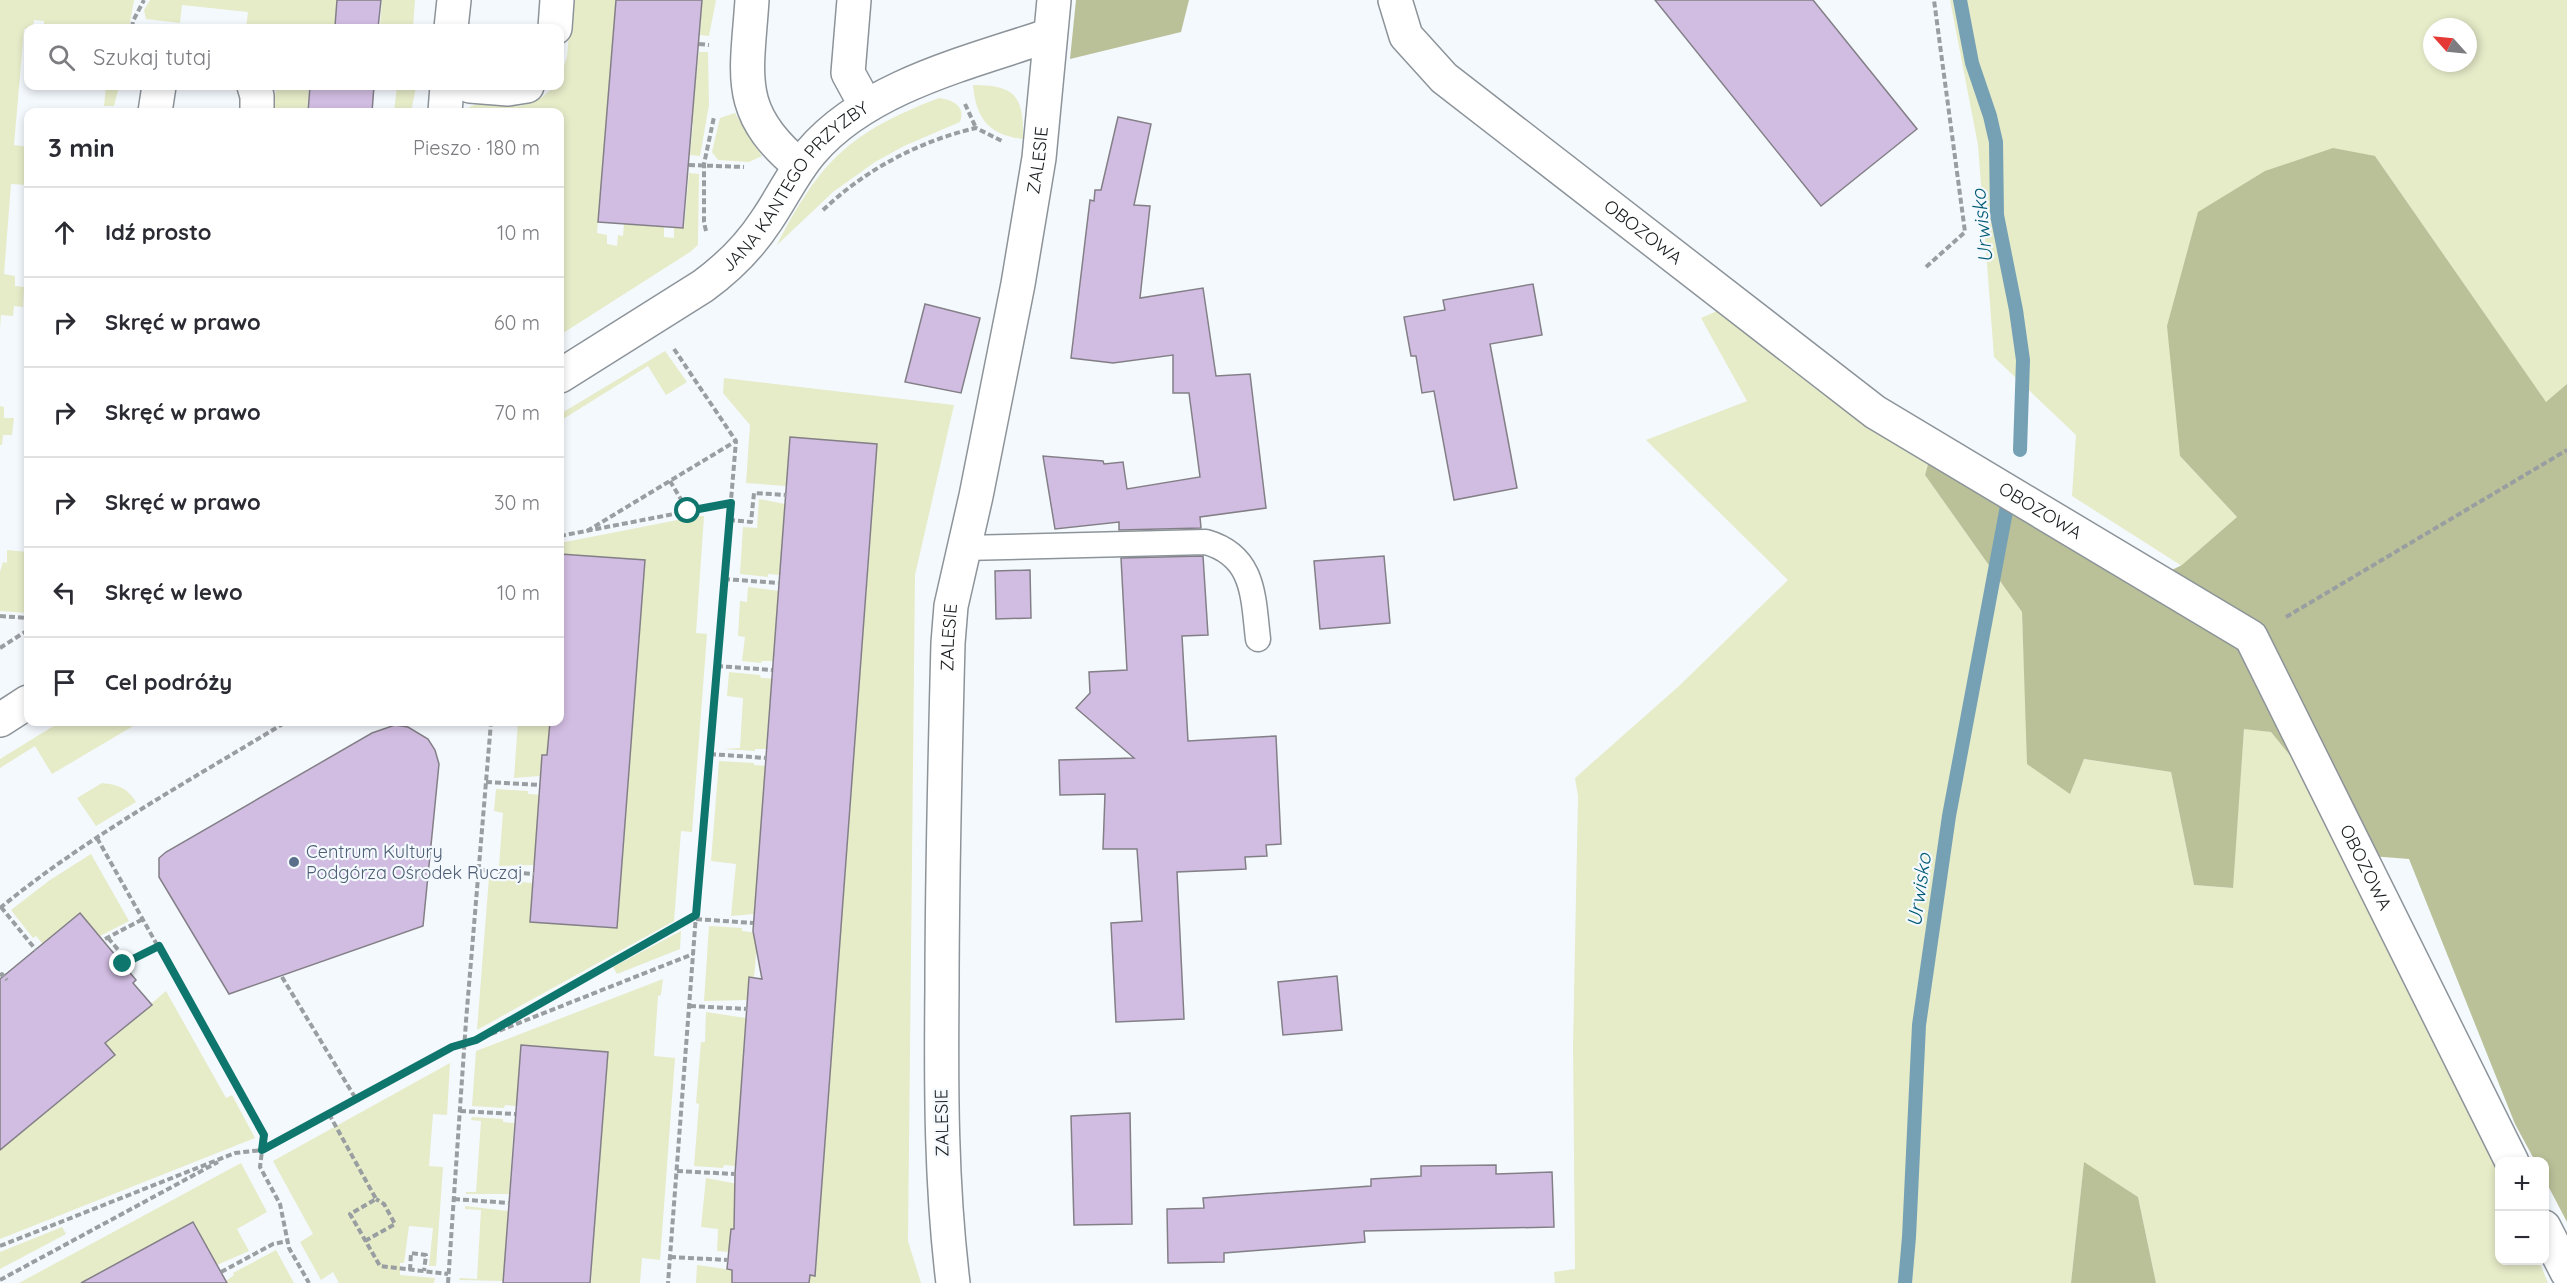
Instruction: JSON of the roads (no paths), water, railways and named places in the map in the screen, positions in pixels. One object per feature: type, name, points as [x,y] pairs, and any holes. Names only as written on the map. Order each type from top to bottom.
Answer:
[{"type":"street","points":[[452,24],[454,0]]},
{"type":"street","points":[[555,24],[557,0]]},
{"type":"street","points":[[752,0],[747,71],[749,100],[778,148],[800,166]]},
{"type":"street","points":[[854,0],[848,73],[866,106]]},
{"type":"street","name":"ZALESIE","points":[[952,1283],[946,1226],[941,1117],[942,876],[948,642],[951,606],[976,495],[1018,284],[1039,158],[1053,0]]},
{"type":"street","name":"OBOZOWA","points":[[1395,0],[1406,36],[1444,78],[1875,412],[2251,637],[2510,1157]]},
{"type":"street","name":"JANA KANTEGO PRZYZBY","points":[[564,373],[703,286],[725,269],[755,236],[800,166],[819,142],[866,106],[951,68],[1050,35]]},
{"type":"street","points":[[156,108],[158,90]]},
{"type":"street","points":[[255,90],[257,108]]},
{"type":"street","points":[[445,108],[447,90]]},
{"type":"street","points":[[0,720],[24,705]]},
{"type":"street","points":[[2549,1237],[2567,1272]]},
{"type":"lane","points":[[963,548],[1206,542],[1220,546],[1240,562],[1250,579],[1258,639]]},
{"type":"waterway","name":"Urwisko","points":[[1960,0],[1972,63],[1990,116],[1996,142],[1997,215],[2016,310],[2023,360],[2020,450]]},
{"type":"waterway","name":"Urwisko","points":[[1905,1283],[1919,1025],[1949,816],[2007,506]]},
{"type":"place","name":"Centrum Kultury Podgórza Ośrodek Ruczaj","points":[[294,862]]}]
